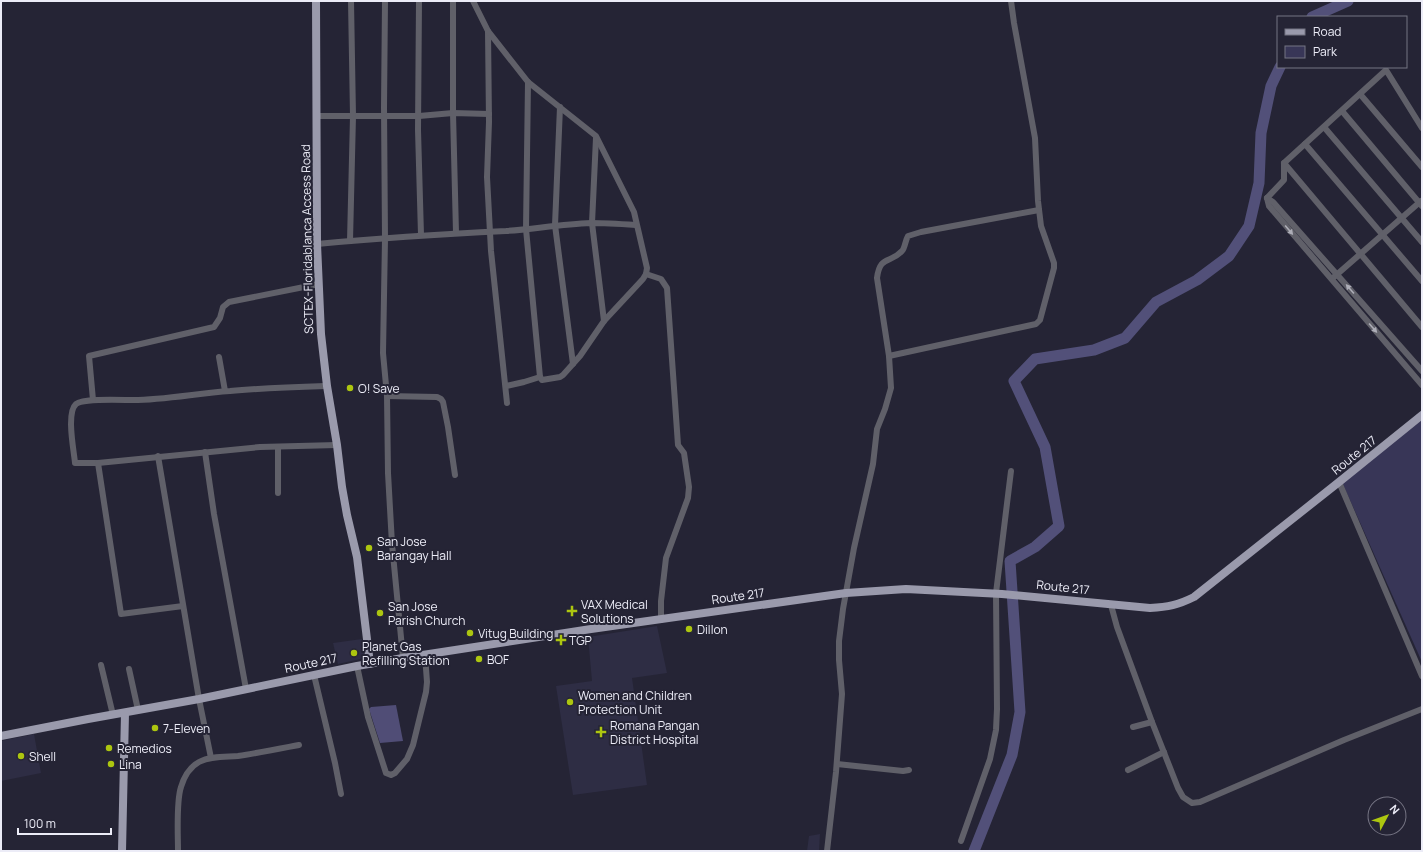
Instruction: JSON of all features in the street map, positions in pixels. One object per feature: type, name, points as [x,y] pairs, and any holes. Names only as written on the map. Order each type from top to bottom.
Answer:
[{"type":"main road","name":"SCTEX-Floridablanca Access Road","points":[[316,1],[317,244],[321,334],[327,386],[347,516],[358,558],[370,664]]},
{"type":"main road","name":"Route 217","points":[[1,736],[199,699],[246,688],[403,658],[846,594],[906,589],[1036,596],[1150,608],[1167,607],[1180,604],[1194,596],[1339,482],[1422,414]]},
{"type":"main road","points":[[122,851],[125,713]]},
{"type":"street","points":[[350,241],[353,116],[351,1]]},
{"type":"street","points":[[385,1],[385,239],[383,353],[387,396],[388,473],[392,544],[403,658]]},
{"type":"street","points":[[419,1],[418,130],[421,235]]},
{"type":"street","points":[[453,1],[453,113],[456,233]]},
{"type":"street","points":[[473,1],[488,32],[528,82],[596,136],[634,212],[647,268],[646,274],[604,321],[573,364],[560,377],[542,380],[540,377],[506,386]]},
{"type":"street","points":[[889,356],[1010,331],[1038,323],[1054,268],[1054,263],[1041,226],[1035,138],[1011,1]]},
{"type":"street","points":[[488,32],[489,114],[487,178],[491,251],[507,403]]},
{"type":"street","points":[[1267,198],[1284,180],[1284,163],[1386,70],[1422,128]]},
{"type":"street","points":[[528,82],[526,229],[540,377]]},
{"type":"street","points":[[1360,94],[1422,167]]},
{"type":"street","points":[[560,107],[555,226],[573,364]]},
{"type":"street","points":[[1331,280],[1421,203],[1342,110]]},
{"type":"street","points":[[316,116],[419,116],[453,113],[489,114]]},
{"type":"street","points":[[1324,126],[1422,242]]},
{"type":"street","points":[[596,136],[592,223],[604,321]]},
{"type":"street","points":[[1305,144],[1422,281]]},
{"type":"street","points":[[1284,163],[1422,326]]},
{"type":"street","points":[[1267,198],[1274,202],[1422,371]]},
{"type":"street","points":[[1267,198],[1269,206],[1422,385]]},
{"type":"street","points":[[827,851],[842,694],[839,641],[854,548],[873,464],[877,429],[891,388],[889,356],[877,278],[878,267],[904,249],[908,236],[921,232],[1039,210]]},
{"type":"street","points":[[317,244],[421,235],[491,232],[592,223],[636,225]]},
{"type":"street","points":[[646,274],[661,279],[667,288],[678,445],[684,453],[689,486],[685,508],[666,558],[661,601],[661,620]]},
{"type":"street","points":[[93,400],[89,356],[214,327],[220,318],[223,308],[229,302],[319,284]]},
{"type":"street","points":[[219,357],[225,391]]},
{"type":"street","points":[[1410,371],[1422,360]]},
{"type":"street","points":[[327,386],[225,391],[142,400],[93,400],[78,402],[74,405],[72,410],[71,431],[76,463],[98,463],[205,452],[337,444]]},
{"type":"street","points":[[387,396],[437,397],[441,399],[443,402],[448,427],[456,475]]},
{"type":"street","points":[[278,447],[278,493]]},
{"type":"street","points":[[205,452],[246,688]]},
{"type":"street","points":[[158,456],[199,699],[211,758]]},
{"type":"street","points":[[98,463],[121,614],[183,606]]},
{"type":"street","points":[[961,841],[990,759],[996,730],[999,594],[1011,471]]},
{"type":"street","points":[[1339,482],[1422,676]]},
{"type":"street","points":[[1111,605],[1117,627],[1164,752],[1183,796],[1192,803],[1200,802],[1344,740],[1422,709]]},
{"type":"street","points":[[357,666],[370,723],[386,774],[391,775],[395,773],[407,759],[413,745],[426,692],[427,682],[425,655]]},
{"type":"street","points":[[101,665],[113,715]]},
{"type":"street","points":[[129,669],[138,710]]},
{"type":"street","points":[[314,675],[341,794]]},
{"type":"street","points":[[1133,727],[1152,722]]},
{"type":"street","points":[[178,851],[179,798],[181,787],[186,776],[194,765],[211,758],[239,756],[299,745]]},
{"type":"street","points":[[1128,770],[1164,752]]},
{"type":"street","points":[[836,764],[903,771],[909,770]]},
{"type":"shaded area","name":"Romana Pangan District Hospital","points":[[657,626],[667,673],[632,678],[647,785],[573,795],[556,686],[592,681],[588,637]]},
{"type":"shaded area","points":[[362,639],[365,658],[338,664],[333,643]]},
{"type":"shaded area","points":[[396,705],[403,741],[380,743],[369,709],[371,707]]},
{"type":"shaded area","points":[[34,734],[41,773],[1,781],[1,741]]},
{"type":"shaded area","points":[[820,834],[819,851],[807,851],[809,836]]},
{"type":"green space","points":[[1422,420],[1422,662],[1342,482]]},
{"type":"waterway","points":[[1314,16],[1348,1]]},
{"type":"waterway","points":[[974,851],[1012,755],[1020,712],[1010,561],[1035,547],[1059,526],[1045,447],[1014,381],[1035,359],[1094,350],[1125,338],[1156,302],[1197,280],[1229,256],[1249,226],[1259,183],[1261,133],[1271,86],[1280,68]]},
{"type":"place","name":"O! Save","points":[[350,388]]},
{"type":"place","name":"San Jose Barangay Hall","points":[[369,548]]},
{"type":"place","name":"VAX Medical Solutions","points":[[572,611]]},
{"type":"place","name":"San Jose Parish Church","points":[[380,613]]},
{"type":"place","name":"Dillon","points":[[689,629]]},
{"type":"place","name":"Vitug Building","points":[[470,633]]},
{"type":"place","name":"TGP","points":[[561,640]]},
{"type":"place","name":"Planet Gas Refilling Station","points":[[354,653]]},
{"type":"place","name":"BOF","points":[[479,659]]},
{"type":"place","name":"Women and Children Protection Unit","points":[[570,702]]},
{"type":"place","name":"7-Eleven","points":[[155,728]]},
{"type":"place","name":"Romana Pangan District Hospital","points":[[601,732]]},
{"type":"place","name":"Remedios","points":[[109,748]]},
{"type":"place","name":"Shell","points":[[21,756]]},
{"type":"place","name":"Lina","points":[[111,764]]}]
